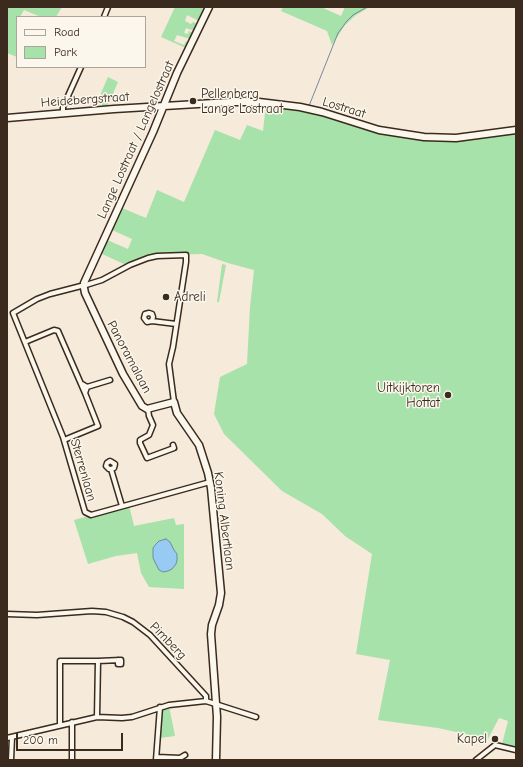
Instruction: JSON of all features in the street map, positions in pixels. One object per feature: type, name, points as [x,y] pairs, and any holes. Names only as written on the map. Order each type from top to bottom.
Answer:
[{"type":"street","name":"Lange Lostraat / Langelostraat","points":[[84,286],[164,106],[177,73],[209,7]]},
{"type":"street","points":[[62,113],[81,68]]},
{"type":"street","name":"Lostraat","points":[[164,106],[230,102],[272,103],[316,111],[379,130],[424,137],[456,138],[516,130]]},
{"type":"street","name":"Heidebergstraat","points":[[7,118],[164,106]]},
{"type":"street","name":"Koning Albertlaan","points":[[84,286],[102,280],[130,265],[148,258],[157,256],[186,255],[173,348],[169,364],[177,413],[199,446],[210,482],[221,593],[211,634],[216,704],[216,760]]},
{"type":"street","name":"Sterrenlaan","points":[[84,286],[50,294],[31,302],[13,313],[64,440],[87,513],[91,515],[210,482]]},
{"type":"street","name":"Panoramalaan","points":[[84,286],[85,293],[123,374],[142,406],[145,409],[148,409],[174,402]]},
{"type":"street","points":[[152,321],[176,324]]},
{"type":"street","points":[[25,342],[54,330],[58,331],[82,384],[98,426],[64,440]]},
{"type":"street","points":[[82,384],[87,387],[110,380]]},
{"type":"street","points":[[85,393],[87,387]]},
{"type":"street","points":[[148,409],[153,425],[149,435],[140,440],[147,458],[174,448],[173,444]]},
{"type":"street","points":[[111,469],[122,506]]},
{"type":"street","name":"Pimberg","points":[[7,614],[38,615],[92,611],[106,612],[123,617],[133,622],[150,635],[206,696],[206,701]]},
{"type":"street","points":[[60,725],[60,660],[113,660],[121,660],[121,664],[118,664],[118,660]]},
{"type":"street","points":[[97,717],[98,660]]},
{"type":"street","points":[[7,738],[97,717],[132,717],[160,707],[206,701],[256,716]]},
{"type":"street","points":[[160,707],[156,758],[180,758],[185,756]]},
{"type":"street","points":[[72,722],[72,760]]},
{"type":"street","points":[[11,760],[12,737]]},
{"type":"street","points":[[476,760],[495,745],[516,750]]},
{"type":"green space","points":[[7,7],[62,7],[57,16],[39,16],[24,10],[21,16],[16,16],[16,57],[7,53]]},
{"type":"green space","points":[[175,7],[206,7],[199,21],[187,15],[185,21],[191,24],[193,22],[198,24],[195,31],[186,28],[184,33],[188,34],[189,31],[194,33],[190,39],[177,35],[174,41],[184,45],[186,41],[189,42],[186,48],[161,37]]},
{"type":"green space","points":[[283,7],[321,7],[341,16],[345,7],[370,7],[356,15],[345,25],[332,45],[327,31],[281,11]]},
{"type":"green space","points":[[108,77],[118,82],[108,105],[102,106],[101,93]]},
{"type":"green space","points":[[266,105],[306,111],[384,134],[417,140],[462,140],[516,133],[516,748],[502,744],[508,721],[499,718],[488,739],[438,728],[378,720],[390,660],[356,654],[372,554],[345,536],[322,514],[282,491],[224,434],[214,414],[220,377],[247,364],[250,307],[254,270],[202,254],[157,255],[126,265],[100,253],[107,240],[128,249],[132,239],[112,230],[122,208],[146,218],[157,190],[184,202],[215,130],[240,140],[247,125],[263,131]]},
{"type":"green space","points":[[222,264],[226,265],[219,302],[217,302]]},
{"type":"green space","points":[[129,505],[134,526],[174,518],[176,525],[184,524],[184,589],[149,587],[141,573],[137,553],[116,556],[88,564],[74,520]]},
{"type":"green space","points":[[169,706],[175,736],[160,738],[162,709]]},
{"type":"water","points":[[166,539],[170,542],[177,554],[177,560],[172,569],[163,572],[159,570],[153,558],[153,548],[159,541]]},
{"type":"waterway","points":[[309,106],[338,33],[353,15],[367,7]]},
{"type":"place","name":"Pellenberg Lange Lostraat","points":[[193,101]]},
{"type":"place","name":"Adreli","points":[[166,297]]},
{"type":"place","name":"Uitkijktoren Hottat","points":[[448,395]]},
{"type":"place","name":"Kapel","points":[[495,739]]}]
